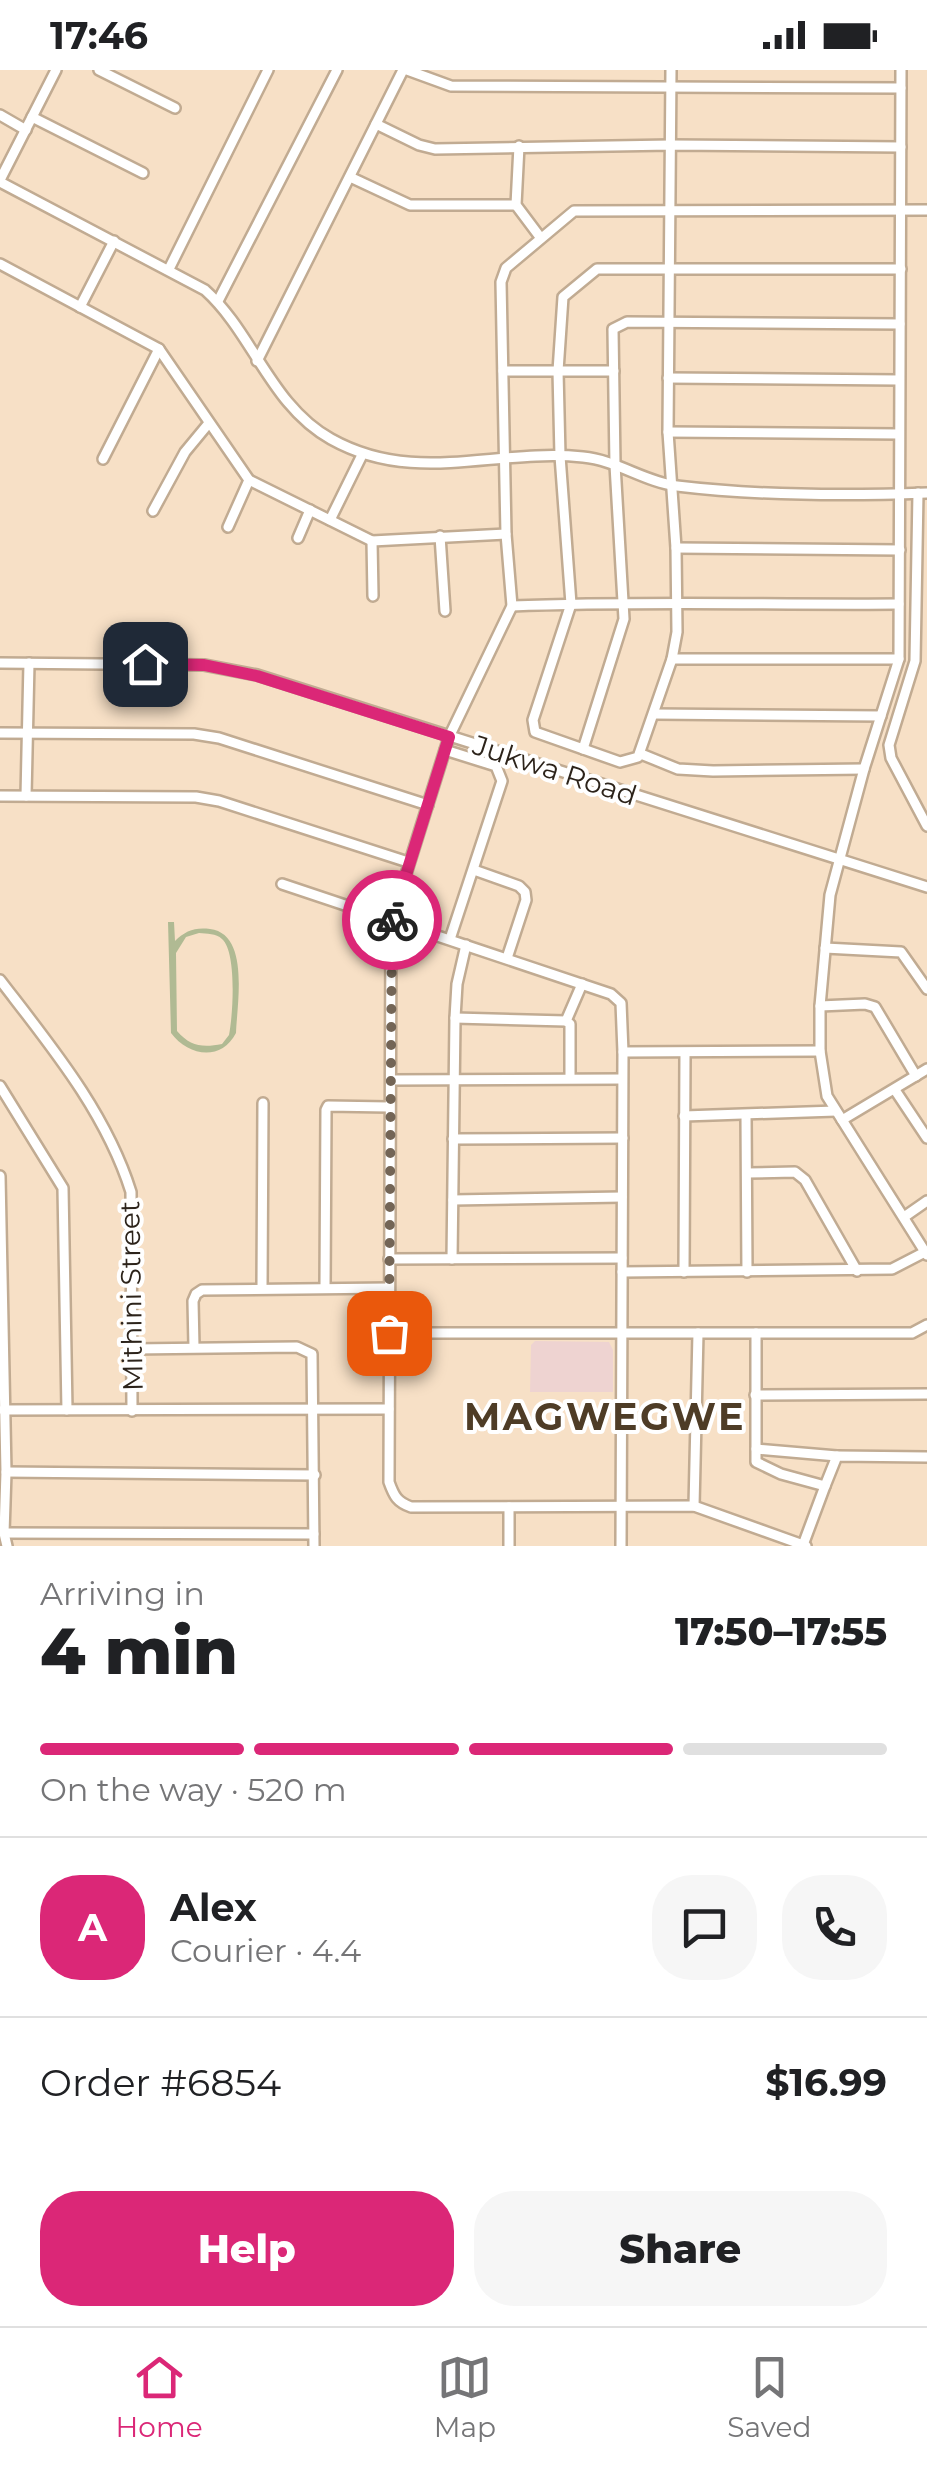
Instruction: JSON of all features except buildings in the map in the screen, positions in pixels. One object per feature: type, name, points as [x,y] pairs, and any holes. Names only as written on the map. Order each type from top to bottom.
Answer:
[{"type":"street","points":[[56,70],[0,181],[205,290],[312,427],[362,454],[412,465],[586,457],[672,486],[783,494],[922,493],[915,661],[890,738],[890,753],[927,826]]},
{"type":"street","points":[[99,70],[175,108]]},
{"type":"street","points":[[169,269],[268,70]]},
{"type":"street","points":[[218,302],[337,70]]},
{"type":"street","points":[[257,361],[405,70],[451,86],[901,88]]},
{"type":"street","points":[[671,70],[668,269],[668,432],[678,605],[672,658],[641,754],[632,760],[620,762],[540,734],[533,728],[571,604],[558,370],[560,304],[568,292],[597,270],[668,269],[901,269]]},
{"type":"street","points":[[622,1272],[896,1268],[926,1253],[839,1116],[824,1084],[820,1051],[830,895],[898,659],[901,70]]},
{"type":"street","points":[[0,115],[26,130]]},
{"type":"street","points":[[32,117],[143,173]]},
{"type":"street","points":[[376,124],[427,148],[900,148]]},
{"type":"street","points":[[519,146],[516,205],[540,237]]},
{"type":"street","points":[[350,177],[410,205],[516,205]]},
{"type":"street","points":[[837,1456],[804,1546],[694,1506],[411,1507],[399,1502],[389,1482],[391,922],[449,737],[512,606],[504,458],[502,276],[506,268],[574,211],[927,210]]},
{"type":"street","points":[[80,307],[114,241]]},
{"type":"street","points":[[0,264],[158,349],[249,480],[372,540],[506,534]]},
{"type":"street","points":[[583,749],[620,633],[624,601],[612,329],[627,322],[900,324]]},
{"type":"street","points":[[104,459],[158,349]]},
{"type":"street","points":[[503,371],[614,371]]},
{"type":"street","points":[[668,378],[900,380]]},
{"type":"street","points":[[153,510],[185,452],[209,423]]},
{"type":"street","points":[[668,432],[898,434]]},
{"type":"street","points":[[330,520],[362,454]]},
{"type":"street","points":[[228,526],[249,480]]},
{"type":"street","points":[[298,538],[310,510]]},
{"type":"street","points":[[440,536],[445,611]]},
{"type":"street","points":[[372,540],[373,596]]},
{"type":"street","points":[[676,548],[900,550]]},
{"type":"street","points":[[512,606],[624,601],[678,605],[900,604]]},
{"type":"street","points":[[900,631],[927,635]]},
{"type":"street","points":[[672,658],[898,659]]},
{"type":"street","name":"Jukwa Road","points":[[0,663],[183,664],[227,668],[927,887]]},
{"type":"street","points":[[26,796],[29,663]]},
{"type":"street","points":[[654,714],[881,716]]},
{"type":"street","points":[[0,732],[219,738],[428,805]]},
{"type":"street","points":[[445,750],[496,766],[502,780],[450,940]]},
{"type":"street","points":[[641,754],[678,769],[713,772],[864,769]]},
{"type":"street","points":[[0,796],[218,801],[408,862]]},
{"type":"street","points":[[474,870],[519,886],[525,892],[526,900],[507,958]]},
{"type":"street","points":[[282,884],[617,997],[622,1010],[623,1052],[622,1546]]},
{"type":"street","points":[[452,1258],[452,1081],[457,984],[466,945]]},
{"type":"street","points":[[825,948],[901,952],[927,990]]},
{"type":"street","name":"Mithini Street","points":[[0,980],[70,1070],[128,1182],[132,1204],[132,1410]]},
{"type":"street","points":[[566,1021],[582,984]]},
{"type":"street","points":[[820,1006],[875,1007],[916,1076]]},
{"type":"street","points":[[455,1018],[566,1021],[570,1024],[570,1078]]},
{"type":"street","points":[[623,1052],[820,1051]]},
{"type":"street","points":[[684,1272],[685,1053]]},
{"type":"street","points":[[684,1116],[839,1116],[895,1090],[927,1069]]},
{"type":"street","points":[[391,1080],[622,1079]]},
{"type":"street","points":[[0,1086],[63,1188],[67,1410]]},
{"type":"street","points":[[895,1090],[926,1136]]},
{"type":"street","points":[[262,1288],[264,1103]]},
{"type":"street","points":[[326,1288],[326,1110],[328,1106],[388,1108]]},
{"type":"street","points":[[746,1115],[747,1272]]},
{"type":"street","points":[[453,1139],[623,1138]]},
{"type":"street","points":[[748,1173],[795,1172],[804,1180],[857,1270]]},
{"type":"street","points":[[0,1176],[6,1546]]},
{"type":"street","points":[[453,1200],[622,1197]]},
{"type":"street","points":[[904,1217],[927,1201]]},
{"type":"street","points":[[388,1259],[622,1258]]},
{"type":"street","points":[[194,1348],[196,1294],[202,1290],[389,1288]]},
{"type":"street","points":[[389,1333],[912,1332],[927,1325]]},
{"type":"street","points":[[694,1506],[698,1333]]},
{"type":"street","points":[[756,1333],[756,1462],[781,1474],[826,1486]]},
{"type":"street","points":[[133,1349],[306,1348],[314,1360],[314,1546]]},
{"type":"street","points":[[755,1395],[927,1394]]},
{"type":"street","points":[[3,1410],[390,1409]]},
{"type":"street","points":[[756,1449],[837,1456],[927,1457]]},
{"type":"street","points":[[6,1472],[314,1475]]},
{"type":"street","points":[[509,1507],[509,1546]]},
{"type":"street","points":[[4,1533],[314,1534]]},
{"type":"street","points":[[253,1534],[253,1546]]},
{"type":"shaded area","points":[[535,1341],[609,1342],[613,1350],[613,1392],[530,1392],[531,1345]]},
{"type":"green space","points":[[168,922],[174,922],[175,941],[195,929],[223,934],[236,956],[236,1033],[222,1048],[204,1052],[186,1047],[171,1033]],"holes":[[[199,933],[222,939],[230,957],[229,1035],[222,1044],[197,1045],[177,1031],[176,953],[186,937]]]},
{"type":"way so far","points":[[389,1333],[392,920]]},
{"type":"district","name":"MAGWEGWE","points":[[605,1417]]},
{"type":"route","points":[[145,664],[227,668],[449,737],[392,920]]}]
